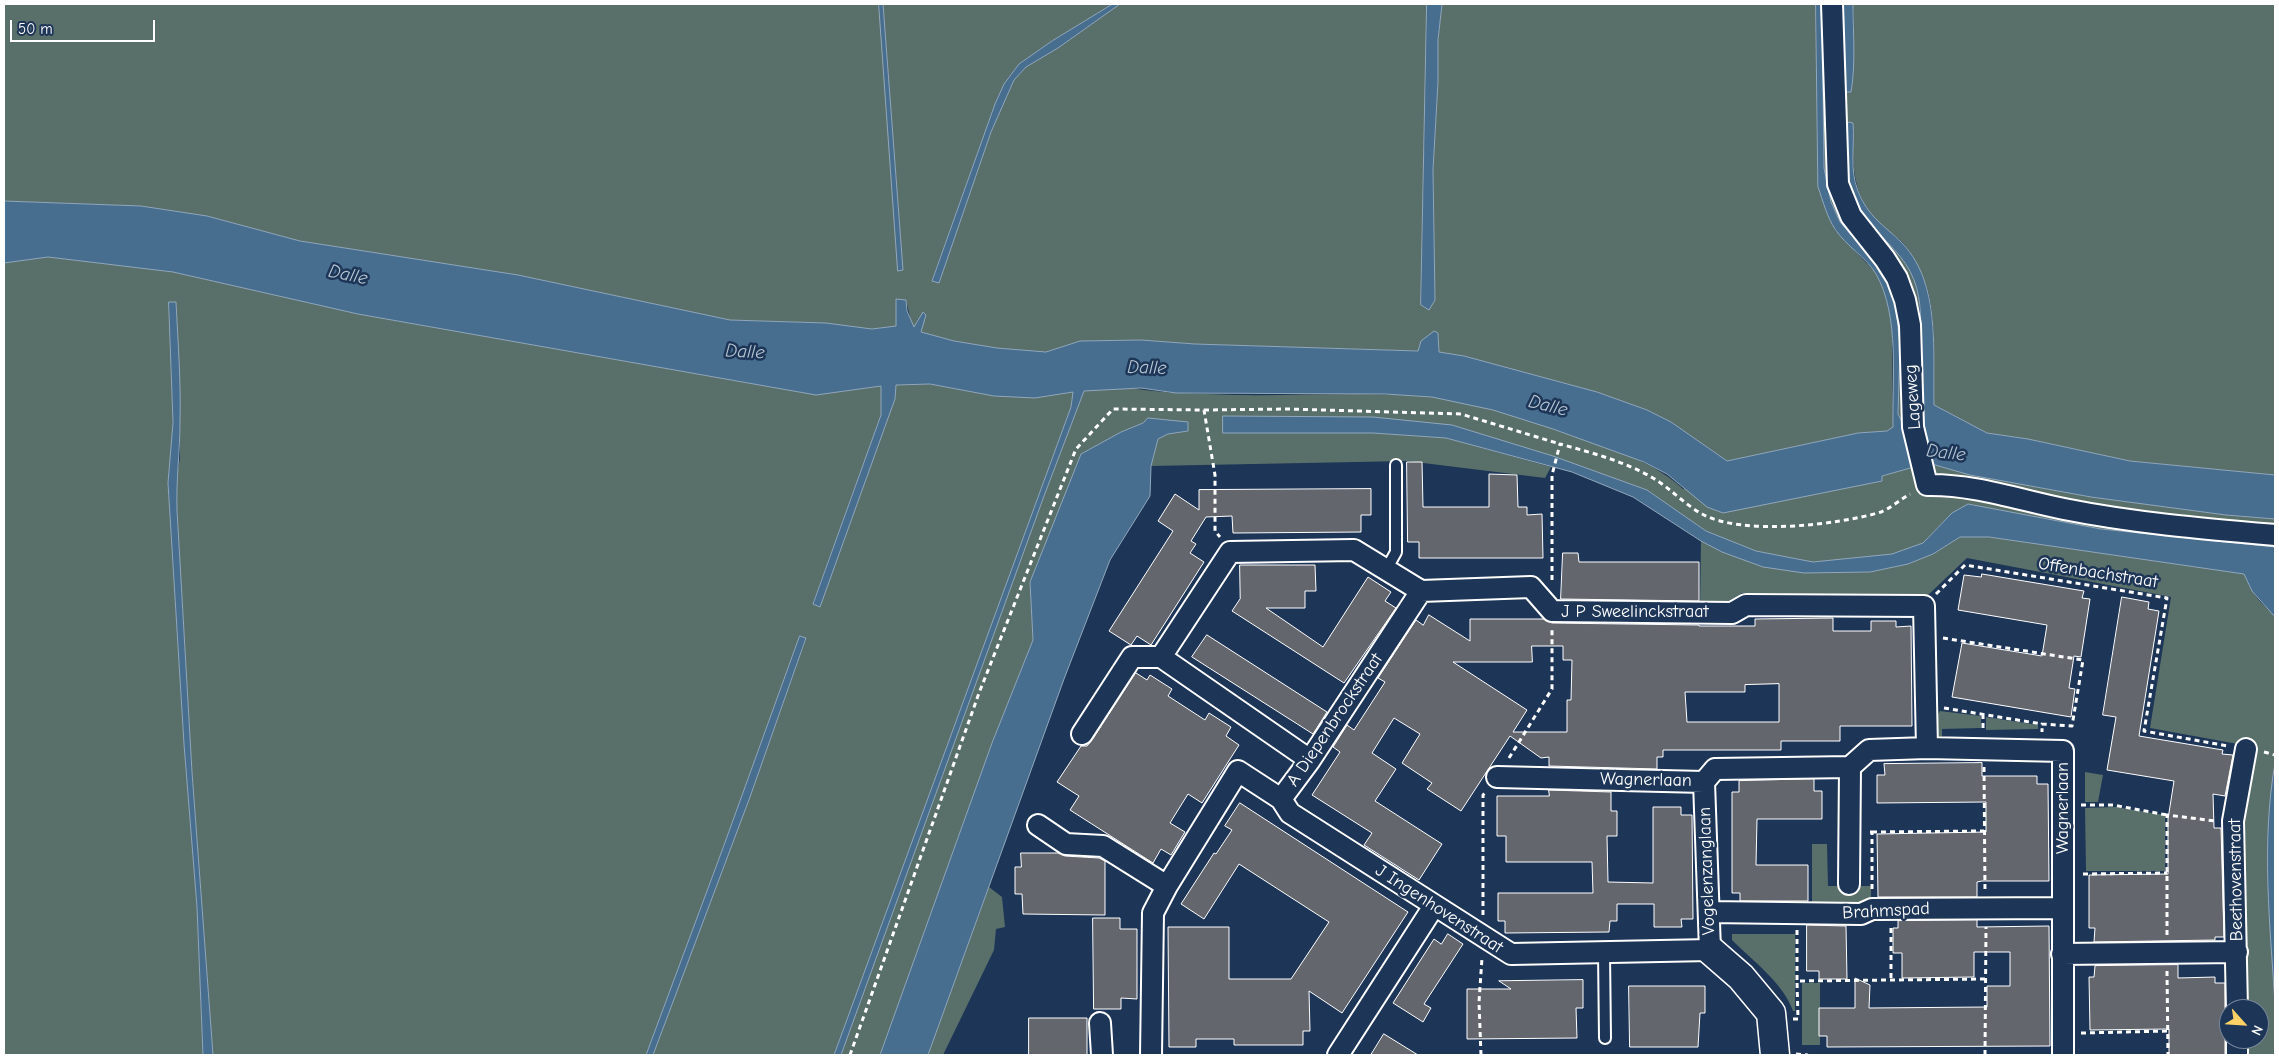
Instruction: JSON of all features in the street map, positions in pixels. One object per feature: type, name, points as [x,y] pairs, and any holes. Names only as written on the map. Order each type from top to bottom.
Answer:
[{"type":"street","name":"Lageweg","points":[[1832,4],[1838,184],[1851,216],[1885,259],[1897,278],[1905,300],[1910,326],[1913,427],[1927,485]]},
{"type":"street","points":[[1927,485],[1972,488],[2065,510],[2174,525],[2275,535]]},
{"type":"street","points":[[1161,656],[1230,552],[1354,550],[1421,591]]},
{"type":"street","name":"J P Sweelinckstraat","points":[[1421,591],[1531,587],[1552,612],[1732,612],[1746,605],[1924,606]]},
{"type":"street","name":"A Diepenbrockstraat","points":[[1151,1055],[1153,913],[1167,886],[1238,771],[1281,799],[1310,760],[1421,591]]},
{"type":"street","points":[[1924,606],[1927,748]]},
{"type":"street","points":[[1082,734],[1132,657],[1161,656],[1310,760]]},
{"type":"street","name":"Wagnerlaan","points":[[1496,777],[1704,782],[1715,769],[1850,767],[1869,750],[1927,748],[2062,751],[2063,1055]]},
{"type":"street","name":"Beethovenstraat","points":[[2237,999],[2233,821],[2246,749]]},
{"type":"street","points":[[1849,884],[1850,767]]},
{"type":"street","name":"Vogelenzanglaan","points":[[1704,782],[1710,950],[1741,977],[1771,1012],[1775,1055]]},
{"type":"street","name":"J Ingenhovenstraat","points":[[1281,799],[1290,813],[1511,954],[1710,950]]},
{"type":"street","points":[[1038,825],[1066,844],[1103,846],[1167,886]]},
{"type":"street","points":[[1338,1055],[1434,906]]},
{"type":"street","name":"Brahmspad","points":[[1710,912],[1862,914],[1872,910],[1891,909],[2063,908]]},
{"type":"street","name":"Beethovenstraat","points":[[2062,954],[2237,952]]},
{"type":"street","points":[[1100,1023],[1102,1055]]},
{"type":"lane","points":[[1386,570],[1396,552],[1396,465]]},
{"type":"lane","points":[[1604,953],[1605,1038]]},
{"type":"path","points":[[850,1055],[979,693],[1076,449],[1112,409],[1289,409],[1461,414],[1625,464],[1654,479],[1702,514],[1727,523],[1756,527],[1793,526],[1883,511],[1927,485]]},
{"type":"path","points":[[1204,410],[1215,475],[1215,531],[1230,552]]},
{"type":"path","points":[[1553,470],[1560,444]]},
{"type":"path","name":"Offenbachstraat","points":[[1924,606],[1965,565],[2167,598],[2144,731],[2246,749]]},
{"type":"path","points":[[1925,639],[1949,638],[2083,660],[2072,726],[2042,724],[1926,705]]},
{"type":"path","points":[[1983,714],[1986,1055]]},
{"type":"path","points":[[2041,750],[2042,724]]},
{"type":"path","points":[[2270,754],[2275,754]]},
{"type":"path","points":[[2062,805],[2113,805],[2205,821],[2233,821]]},
{"type":"path","points":[[2167,814],[2168,1055]]},
{"type":"path","points":[[1872,832],[1984,831]]},
{"type":"path","points":[[2063,874],[2167,873]]},
{"type":"path","points":[[1891,909],[1892,980]]},
{"type":"path","points":[[1791,1019],[1798,1019],[1794,914]]},
{"type":"path","points":[[1797,981],[1985,979]]},
{"type":"path","points":[[2064,1033],[2168,1031]]},
{"type":"green space","points":[[4,4],[879,4],[903,270],[883,4],[1113,4],[1052,41],[1019,64],[1004,84],[995,104],[932,280],[939,283],[991,132],[1014,80],[1026,67],[1058,48],[1120,4],[1427,4],[1421,305],[1425,308],[1435,300],[1433,170],[1438,82],[1438,40],[1442,4],[1816,4],[1818,187],[1835,230],[1875,272],[1885,291],[1892,325],[1893,428],[1887,431],[1858,433],[1727,461],[1671,422],[1647,410],[1597,392],[1464,356],[1439,352],[1439,338],[1419,351],[1195,344],[1141,340],[1080,341],[1046,352],[997,348],[954,341],[920,332],[918,319],[915,327],[912,325],[906,300],[896,300],[897,326],[872,329],[826,323],[730,320],[518,275],[300,241],[207,216],[141,206],[4,201]]},
{"type":"green space","points":[[1822,4],[1832,159],[1901,301],[1907,432],[1898,414],[1900,347],[1885,278],[1867,253],[1840,222],[1831,202],[1824,168]]},
{"type":"green space","points":[[1837,4],[1843,4],[1845,91],[1851,92],[1853,4],[2275,4],[2275,475],[2130,461],[2028,439],[1987,433],[1934,405],[1933,324],[1924,280],[1906,247],[1879,224],[1864,203],[1859,192],[1854,169],[1854,132],[1845,125],[1857,205],[1870,223],[1901,256],[1915,282],[1919,299],[1920,343],[1913,323],[1846,195]]},
{"type":"green space","points":[[48,257],[173,272],[358,314],[816,395],[881,386],[881,415],[813,603],[820,607],[895,399],[896,385],[930,384],[994,396],[1073,392],[1071,407],[834,1055],[653,1055],[750,797],[806,639],[800,636],[646,1055],[213,1055],[192,772],[177,510],[176,481],[180,458],[180,416],[176,302],[169,302],[173,423],[168,483],[184,744],[197,907],[203,1055],[4,1055],[4,263]]},
{"type":"green space","points":[[1117,388],[1192,394],[1382,394],[1449,399],[1510,414],[1627,455],[1661,472],[1683,489],[1882,481],[1882,476],[1928,463],[1970,475],[2091,497],[2226,515],[2275,519],[2275,548],[2101,529],[1968,504],[1952,513],[1923,543],[1892,555],[1813,562],[1756,551],[1706,531],[1647,490],[1553,456],[1452,425],[1373,433],[1446,438],[1551,467],[1545,478],[1407,461],[1151,466],[1158,439],[1168,434],[1188,431],[1148,419],[1081,454],[1030,582],[1033,640],[992,743],[880,1055],[841,1055],[1084,391]]},
{"type":"green space","points":[[1960,537],[1989,537],[2245,574],[2253,592],[2275,616],[2275,1055],[2237,1055],[2237,1049],[2269,1049],[2269,999],[2236,999],[2243,745],[2150,728],[2171,597],[1967,558],[1927,596],[1742,593],[1717,608],[1700,609],[1701,541],[1722,552],[1870,572],[1908,564],[1933,554]]},
{"type":"green space","points":[[1940,711],[1981,716],[1981,728],[1942,729],[1942,741],[1938,743],[1938,714]]},
{"type":"green space","points":[[1986,717],[2038,725],[2038,729],[1986,730]]},
{"type":"green space","points":[[2085,772],[2103,775],[2098,802],[2085,802]]},
{"type":"green space","points":[[2115,807],[2165,815],[2165,871],[2086,871],[2085,808]]},
{"type":"green space","points":[[1812,844],[1827,844],[1828,886],[1871,886],[1871,898],[1861,910],[1812,905]]},
{"type":"green space","points":[[989,887],[1002,897],[1005,927],[996,929],[994,950],[943,1055],[928,1055]]},
{"type":"green space","points":[[1732,934],[1795,934],[1795,1011],[1793,1011],[1775,982],[1732,940]]},
{"type":"green space","points":[[1802,983],[1820,983],[1820,1045],[1802,1045]]},
{"type":"water","points":[[879,4],[883,4],[903,270],[898,271]]},
{"type":"water","points":[[1113,4],[1120,4],[1058,48],[1026,67],[1014,80],[991,132],[939,283],[932,281],[995,104],[1004,84],[1019,64],[1052,41]]},
{"type":"water","points":[[1427,4],[1442,4],[1438,40],[1438,82],[1433,170],[1435,300],[1429,310],[1421,305]]},
{"type":"water","name":"Dalle","points":[[1816,4],[1822,4],[1824,168],[1831,202],[1840,222],[1867,253],[1885,278],[1896,307],[1900,347],[1898,414],[1907,431],[1919,355],[1919,296],[1910,271],[1870,223],[1851,188],[1848,177],[1845,125],[1849,122],[1853,123],[1855,183],[1862,200],[1877,220],[1909,252],[1919,267],[1925,283],[1933,327],[1934,405],[1987,433],[2028,439],[2130,461],[2275,475],[2275,519],[2226,515],[2091,497],[1970,475],[1928,463],[1882,476],[1882,481],[1723,513],[1707,507],[1667,474],[1644,462],[1553,429],[1493,410],[1432,397],[1385,394],[1176,393],[1141,388],[1084,391],[841,1055],[834,1055],[1071,407],[1073,392],[1035,398],[994,396],[930,384],[896,385],[895,399],[820,607],[813,604],[881,415],[881,386],[816,395],[358,314],[173,272],[48,257],[4,263],[4,201],[141,206],[207,216],[300,241],[518,275],[730,320],[826,323],[872,329],[896,326],[896,299],[906,300],[907,311],[914,327],[923,312],[926,315],[921,332],[954,341],[997,348],[1046,352],[1080,341],[1141,340],[1195,344],[1418,351],[1421,341],[1434,331],[1438,333],[1439,352],[1464,356],[1597,392],[1647,410],[1671,422],[1727,461],[1858,433],[1887,431],[1893,427],[1894,369],[1892,328],[1884,291],[1872,268],[1835,229],[1827,214],[1818,187]]},
{"type":"water","points":[[1843,4],[1853,4],[1854,59],[1851,92],[1845,92]]},
{"type":"water","points":[[169,302],[176,302],[180,406],[177,510],[192,772],[213,1055],[203,1055],[197,907],[184,744],[168,483],[173,423]]},
{"type":"water","points":[[1223,416],[1373,417],[1452,425],[1553,456],[1647,490],[1706,531],[1756,551],[1813,562],[1892,554],[1923,543],[1952,513],[1968,504],[2101,529],[2275,547],[2275,617],[2252,591],[2244,574],[1989,537],[1960,537],[1933,554],[1908,564],[1870,572],[1804,573],[1763,567],[1722,552],[1701,541],[1633,497],[1572,472],[1446,438],[1373,433],[1223,433]]},
{"type":"water","points":[[1148,418],[1188,422],[1188,431],[1168,434],[1158,439],[1151,466],[1150,496],[1110,560],[1064,679],[928,1055],[880,1055],[992,743],[1033,640],[1030,582],[1081,454],[1121,432],[1143,423]]},
{"type":"water","points":[[800,636],[806,638],[750,797],[653,1055],[646,1055],[723,848]]},
{"type":"water","points":[[2275,763],[2275,1004],[2269,914],[2268,823]]},
{"type":"building","points":[[1407,462],[1422,462],[1423,507],[1489,507],[1489,474],[1517,475],[1518,507],[1527,507],[1527,515],[1542,514],[1543,558],[1419,558],[1419,542],[1408,542]]},
{"type":"building","points":[[1371,489],[1371,515],[1361,515],[1361,532],[1233,533],[1232,516],[1206,517],[1191,541],[1196,544],[1190,553],[1204,562],[1151,645],[1137,636],[1131,645],[1109,631],[1173,531],[1158,521],[1175,494],[1199,510],[1199,490]]},
{"type":"building","points":[[1563,553],[1578,553],[1579,562],[1699,562],[1699,601],[1561,599]]},
{"type":"building","points":[[1240,565],[1315,565],[1316,591],[1305,591],[1305,608],[1266,608],[1323,647],[1368,577],[1391,592],[1385,601],[1396,608],[1344,683],[1232,611],[1240,599]]},
{"type":"building","points":[[1982,574],[2084,591],[2082,598],[2090,599],[2081,657],[2074,656],[2069,688],[2075,689],[2071,717],[1952,697],[1962,643],[2042,656],[2047,625],[1958,610],[1964,575],[1981,577]]},
{"type":"building","points":[[2122,597],[2149,602],[2148,609],[2159,611],[2139,736],[2223,750],[2222,754],[2233,755],[2225,796],[2213,794],[2214,828],[2221,828],[2224,937],[2215,937],[2215,940],[2094,942],[2095,928],[2089,928],[2089,875],[2168,874],[2168,819],[2174,781],[2107,770],[2116,717],[2103,715]]},
{"type":"building","points":[[1429,615],[1470,641],[1470,619],[1544,619],[1552,623],[1755,626],[1755,619],[1833,618],[1833,631],[1871,631],[1871,621],[1896,621],[1896,627],[1911,626],[1912,726],[1840,726],[1840,741],[1781,741],[1781,750],[1663,750],[1663,757],[1657,757],[1657,769],[1549,766],[1549,757],[1541,758],[1510,736],[1461,811],[1427,789],[1432,783],[1402,763],[1420,734],[1394,718],[1372,753],[1396,769],[1375,801],[1442,844],[1419,880],[1364,845],[1372,833],[1312,795],[1340,752],[1333,747],[1347,725],[1354,730],[1385,682],[1378,678],[1416,620],[1423,625]],"holes":[[[1532,646],[1563,646],[1563,660],[1572,660],[1571,700],[1567,700],[1567,732],[1513,732],[1527,710],[1453,662],[1532,662]],[[1779,684],[1779,722],[1687,722],[1685,692],[1745,692],[1745,685]]]},
{"type":"building","points":[[1207,635],[1327,712],[1313,734],[1192,657]]},
{"type":"building","points":[[1136,673],[1147,680],[1150,675],[1172,689],[1168,696],[1205,720],[1209,713],[1231,727],[1226,736],[1239,745],[1202,803],[1188,794],[1170,823],[1185,832],[1171,855],[1161,849],[1153,863],[1070,810],[1079,796],[1057,782],[1081,746],[1087,746],[1092,740]]},
{"type":"building","points":[[1982,763],[1982,776],[2037,776],[2037,784],[2048,784],[2049,881],[1977,882],[1977,897],[1878,897],[1877,834],[1986,832],[1986,802],[1877,803],[1877,775],[1885,775],[1884,764]]},
{"type":"building","points":[[1814,779],[1814,791],[1822,791],[1822,819],[1757,819],[1756,865],[1808,865],[1808,901],[1740,901],[1740,893],[1732,893],[1732,792],[1739,792],[1739,781]]},
{"type":"building","points":[[1549,790],[1611,792],[1611,811],[1617,811],[1617,836],[1607,836],[1608,882],[1653,883],[1653,807],[1681,807],[1681,815],[1692,815],[1693,919],[1681,919],[1682,927],[1654,927],[1654,904],[1617,904],[1617,921],[1610,921],[1609,932],[1505,933],[1505,921],[1498,921],[1498,893],[1593,893],[1592,862],[1506,862],[1506,836],[1497,836],[1497,796],[1549,796]]},
{"type":"building","points":[[1240,803],[1408,912],[1342,1013],[1309,991],[1310,1031],[1303,1031],[1303,1045],[1234,1045],[1234,1039],[1196,1039],[1196,1047],[1169,1047],[1168,927],[1229,927],[1229,979],[1291,979],[1329,922],[1239,864],[1204,919],[1181,904],[1214,853],[1216,854],[1232,830],[1225,826]]},
{"type":"building","points":[[1021,853],[1058,853],[1065,856],[1099,858],[1105,861],[1105,915],[1023,914],[1022,894],[1015,894],[1015,867],[1021,867]]},
{"type":"building","points":[[1093,918],[1120,918],[1120,929],[1137,929],[1137,999],[1121,998],[1121,1009],[1094,1009]]},
{"type":"building","points":[[1977,920],[1977,927],[2049,926],[2050,1046],[1827,1047],[1827,1036],[1819,1036],[1819,1008],[1855,1008],[1855,978],[1870,985],[1869,1008],[1987,1007],[1987,986],[2010,986],[2010,952],[1974,952],[1974,977],[1902,978],[1902,953],[1893,953],[1893,928],[1898,928],[1898,921]]},
{"type":"building","points":[[1807,925],[1846,926],[1847,979],[1819,979],[1819,971],[1807,971]]},
{"type":"building","points":[[1448,934],[1463,944],[1424,1004],[1431,1008],[1423,1022],[1393,1003],[1434,939],[1441,944]]},
{"type":"building","points":[[2178,965],[2178,978],[2215,977],[2215,983],[2225,983],[2225,999],[2219,999],[2219,1049],[2225,1049],[2225,1055],[2169,1055],[2169,1029],[2090,1030],[2089,977],[2094,977],[2095,966]]},
{"type":"building","points":[[1583,980],[1583,1008],[1576,1008],[1577,1038],[1467,1039],[1467,989],[1511,989],[1499,981]]},
{"type":"building","points":[[1629,986],[1705,986],[1705,1013],[1700,1013],[1698,1047],[1630,1047]]},
{"type":"building","points":[[1029,1018],[1087,1018],[1087,1055],[1029,1055]]},
{"type":"building","points":[[1384,1034],[1418,1055],[1371,1055]]}]
